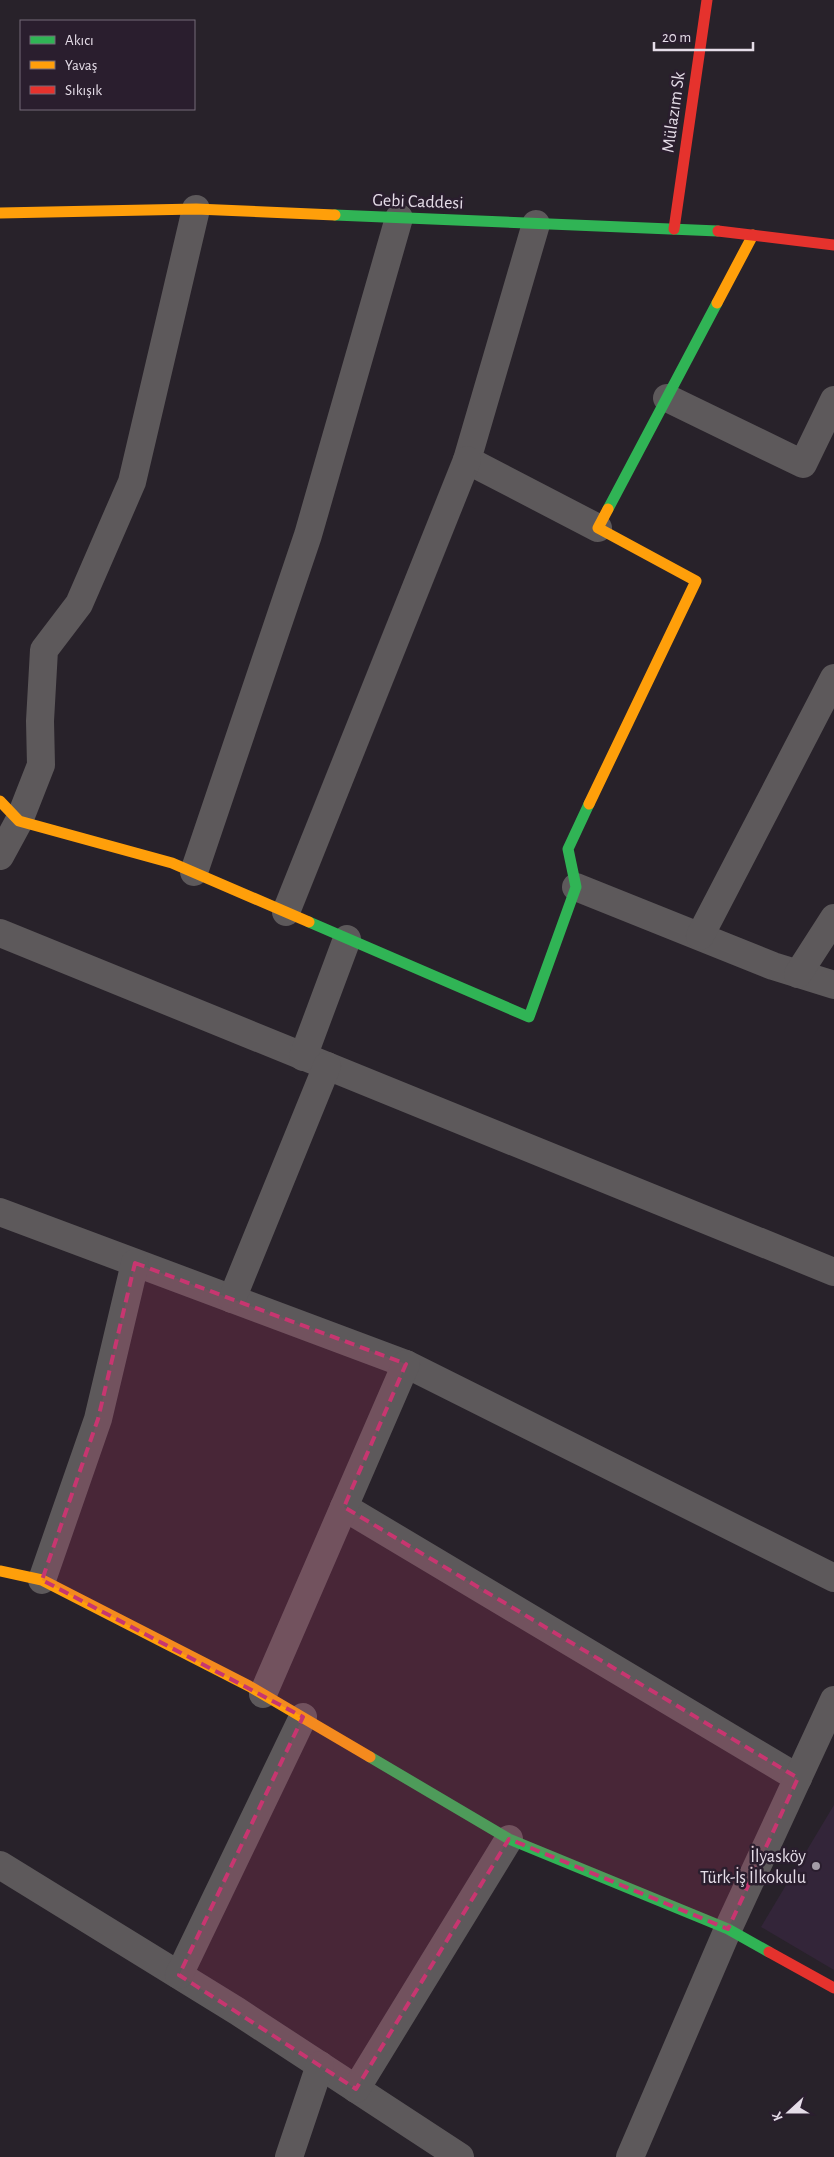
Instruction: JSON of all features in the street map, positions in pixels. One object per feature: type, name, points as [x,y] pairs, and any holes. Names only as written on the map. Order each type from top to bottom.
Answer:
[{"type":"street","name":"Mülazım Sk","points":[[674,229],[707,0]]},
{"type":"street","name":"Gebi Caddesi","points":[[0,213],[196,209],[674,229],[753,235],[834,246]]},
{"type":"street","points":[[0,856],[19,822],[41,765],[40,721],[44,650],[78,604],[132,482],[196,209]]},
{"type":"street","points":[[194,872],[308,535],[399,218]]},
{"type":"street","points":[[286,912],[467,460],[536,224]]},
{"type":"street","points":[[598,528],[753,235]]},
{"type":"street","points":[[667,398],[803,464],[834,400]]},
{"type":"street","points":[[0,802],[19,822],[172,863],[529,1017],[576,887],[568,849],[696,581],[467,460]]},
{"type":"street","points":[[700,936],[834,678]]},
{"type":"street","points":[[576,887],[773,966],[834,985]]},
{"type":"street","points":[[798,974],[834,918]]},
{"type":"street","points":[[0,933],[834,1272]]},
{"type":"street","points":[[232,1299],[315,1061],[347,939]]},
{"type":"street","points":[[0,1212],[406,1364],[834,1578]]},
{"type":"street","points":[[42,1580],[98,1420],[134,1263]]},
{"type":"street","points":[[263,1694],[406,1364]]},
{"type":"street","points":[[344,1507],[798,1778]]},
{"type":"street","points":[[0,1571],[42,1580],[263,1694],[509,1839],[728,1929],[834,1988]]},
{"type":"street","points":[[630,2157],[728,1929],[834,1700]]},
{"type":"street","points":[[179,1975],[302,1717]]},
{"type":"street","points":[[356,2089],[509,1839]]},
{"type":"street","points":[[0,1865],[179,1975],[460,2157]]},
{"type":"street","points":[[290,2157],[320,2065]]},
{"type":"highlighted area","points":[[135,1263],[406,1364],[344,1507],[798,1778],[728,1929],[509,1839],[356,2089],[179,1975],[303,1717],[42,1580],[98,1419]]},
{"type":"shaded area","name":"İlyasköy Türk-İş İlkokulu","points":[[834,1805],[834,1970],[761,1927]]},
{"type":"traffic: fast","points":[[335,215],[718,231]]},
{"type":"traffic: fast","points":[[608,509],[717,303]]},
{"type":"traffic: fast","points":[[309,922],[529,1017],[576,887],[568,849],[589,804]]},
{"type":"traffic: fast","points":[[370,1757],[509,1839],[728,1929],[769,1952]]},
{"type":"traffic: slow","points":[[0,213],[196,209],[335,215]]},
{"type":"traffic: slow","points":[[717,303],[753,235]]},
{"type":"traffic: slow","points":[[589,804],[696,581],[598,528],[608,509]]},
{"type":"traffic: slow","points":[[0,801],[19,821],[172,863],[309,922]]},
{"type":"traffic: slow","points":[[0,1571],[42,1580],[249,1686],[370,1757]]},
{"type":"traffic: jam","points":[[674,229],[707,0]]},
{"type":"traffic: jam","points":[[718,231],[834,245]]},
{"type":"traffic: jam","points":[[769,1952],[834,1988]]},
{"type":"place","name":"İlyasköy Türk-İş İlkokulu","points":[[816,1866]]}]
